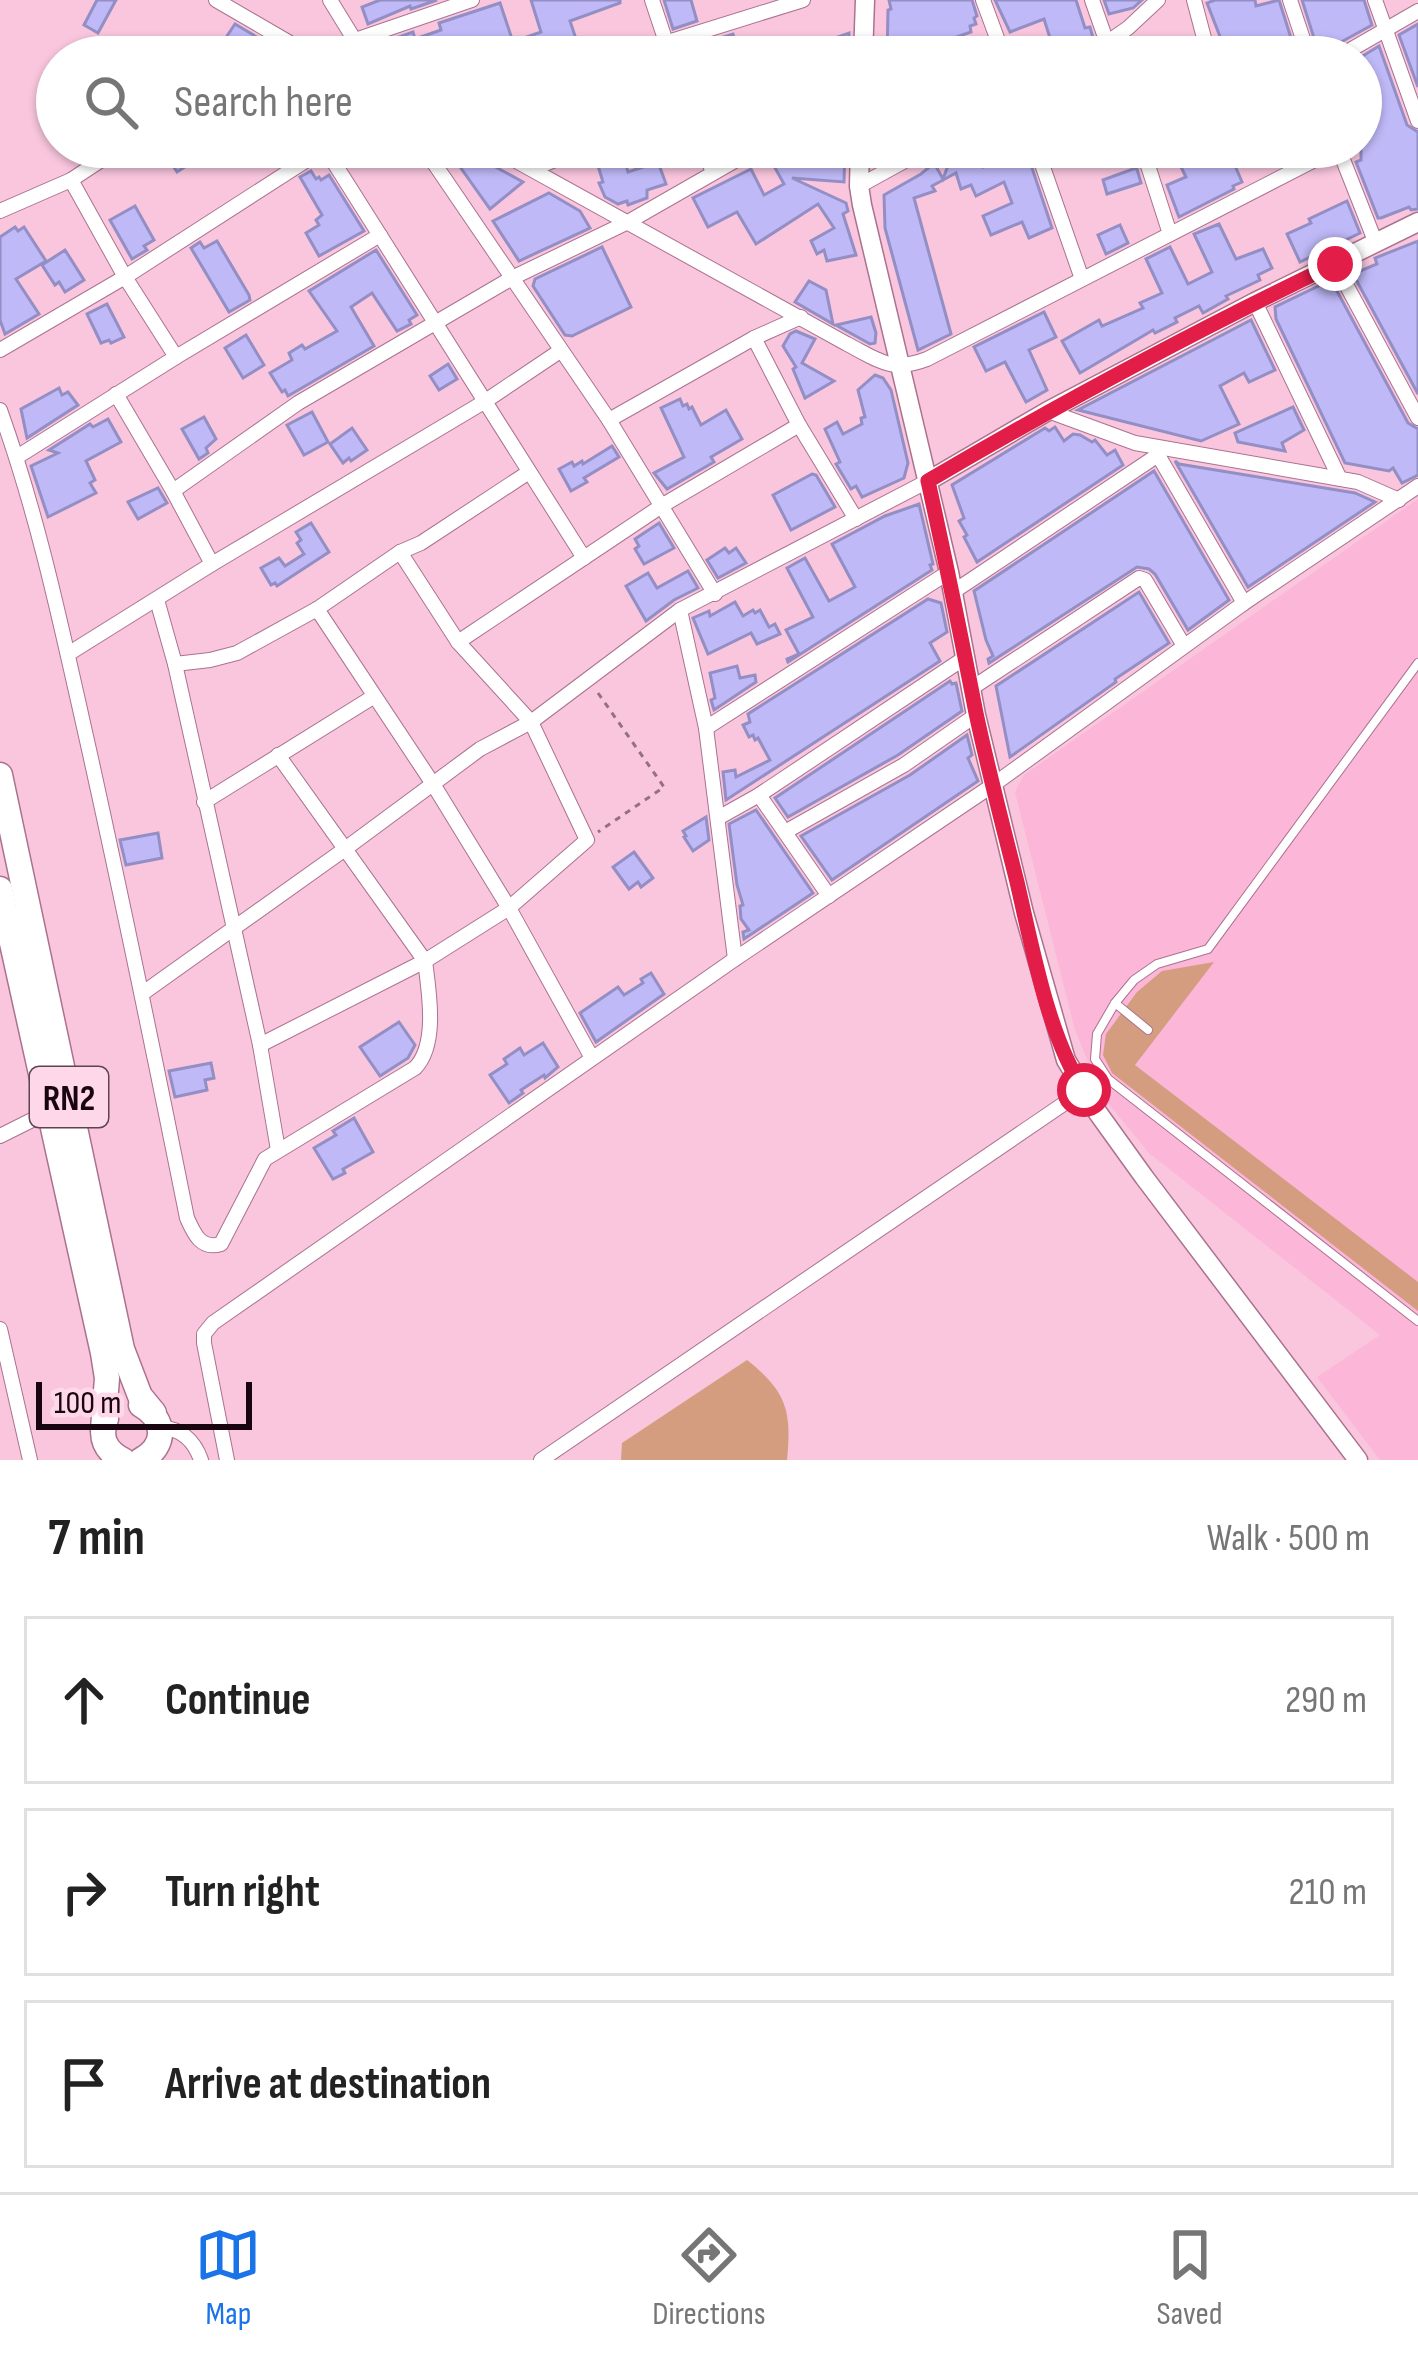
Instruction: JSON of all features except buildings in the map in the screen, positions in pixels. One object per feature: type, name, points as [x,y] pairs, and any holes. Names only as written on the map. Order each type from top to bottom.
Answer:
[{"type":"highway","name":"RN2","points":[[0,775],[122,1349],[158,1435]]},
{"type":"highway","name":"RN2","points":[[0,889],[103,1353],[109,1450]]},
{"type":"highway","points":[[109,1450],[111,1412],[118,1406],[137,1404],[158,1435],[151,1454],[141,1460]]},
{"type":"street","points":[[216,0],[277,36]]},
{"type":"street","points":[[330,0],[352,36]]},
{"type":"street","points":[[367,36],[472,0]]},
{"type":"street","points":[[652,0],[664,36]]},
{"type":"street","points":[[707,36],[803,0]]},
{"type":"street","points":[[864,36],[865,0]]},
{"type":"street","points":[[983,0],[996,36]]},
{"type":"street","points":[[1092,0],[1105,36]]},
{"type":"street","points":[[1123,36],[1158,0]]},
{"type":"street","points":[[1194,0],[1203,36]]},
{"type":"street","points":[[1290,0],[1302,36]]},
{"type":"street","points":[[1375,0],[1418,122]]},
{"type":"street","points":[[1373,36],[1418,11]]},
{"type":"street","points":[[0,212],[88,168]]},
{"type":"street","points":[[0,350],[295,168]]},
{"type":"street","points":[[338,168],[584,558]]},
{"type":"street","points":[[437,168],[610,420],[715,594]]},
{"type":"street","points":[[528,168],[886,364],[900,367],[927,358],[1297,168]]},
{"type":"street","points":[[532,170],[537,168]]},
{"type":"street","points":[[711,168],[713,173]]},
{"type":"street","points":[[173,490],[298,404],[435,322],[722,168]]},
{"type":"street","points":[[859,168],[859,186],[951,582],[976,715],[1066,1060],[1144,1178],[1354,1457]]},
{"type":"street","points":[[859,186],[891,168]]},
{"type":"street","points":[[1043,168],[1082,279]]},
{"type":"street","points":[[1149,168],[1170,233]]},
{"type":"street","points":[[1346,168],[1375,242]]},
{"type":"street","points":[[71,179],[176,357]]},
{"type":"street","points":[[142,993],[480,748],[531,722],[680,610],[1255,302],[1418,222]]},
{"type":"street","points":[[17,457],[380,235]]},
{"type":"street","points":[[1335,264],[1418,418]]},
{"type":"street","points":[[1255,302],[1340,478]]},
{"type":"street","points":[[610,420],[754,338],[801,317]]},
{"type":"street","points":[[754,338],[856,519]]},
{"type":"street","points":[[68,654],[560,351]]},
{"type":"street","points":[[116,394],[212,564]]},
{"type":"street","points":[[0,410],[17,457],[68,654],[187,1218],[204,1245],[221,1244],[266,1159],[420,1064],[429,1043],[425,961],[278,755]]},
{"type":"street","points":[[1048,411],[1157,452],[1340,478],[1399,500]]},
{"type":"street","points":[[458,642],[663,505],[799,425]]},
{"type":"street","points":[[706,728],[1157,452]]},
{"type":"street","points":[[1157,452],[1244,603]]},
{"type":"street","points":[[175,664],[237,653],[317,609],[529,472]]},
{"type":"street","points":[[227,1460],[204,1343],[204,1334],[213,1323],[1418,486]]},
{"type":"street","points":[[260,1045],[425,961],[508,908],[587,840],[531,722],[458,642],[400,552]]},
{"type":"street","points":[[972,688],[1139,578],[1145,580],[1184,646]]},
{"type":"street","points":[[157,600],[260,1045],[278,1150]]},
{"type":"street","points":[[317,609],[433,784],[592,1058]]},
{"type":"street","points":[[680,610],[706,728],[735,959]]},
{"type":"street","points":[[718,818],[966,657]]},
{"type":"street","points":[[204,802],[373,697]]},
{"type":"street","points":[[785,832],[904,765],[976,715]]},
{"type":"street","points":[[758,795],[829,896]]},
{"type":"street","points":[[541,1460],[1084,1090]]},
{"type":"street","points":[[0,1136],[48,1112]]},
{"type":"street","points":[[0,1329],[30,1460]]},
{"type":"street","points":[[158,1435],[181,1432],[201,1460]]},
{"type":"lane","points":[[1418,662],[1208,949],[1157,964],[1134,980],[1115,1003],[1096,1034],[1095,1059],[1108,1079],[1418,1321]]},
{"type":"lane","points":[[1115,1003],[1148,1030]]},
{"type":"path","points":[[587,678],[664,787],[587,840]]},
{"type":"shaded area","points":[[1418,499],[1418,1460],[1380,1460],[1317,1377],[1380,1335],[1149,1153],[1102,1096],[1075,1030],[1015,792],[1024,775]]},
{"type":"shaded area","points":[[1214,962],[1135,1065],[1418,1282],[1418,1311],[1112,1073],[1103,1055],[1106,1034],[1137,992],[1162,971]]},
{"type":"shaded area","points":[[747,1360],[784,1403],[787,1460],[621,1460],[622,1443]]},
{"type":"route","points":[[1084,1090],[1054,1028],[1024,913],[976,715],[928,481],[1048,411],[1335,264]]}]
